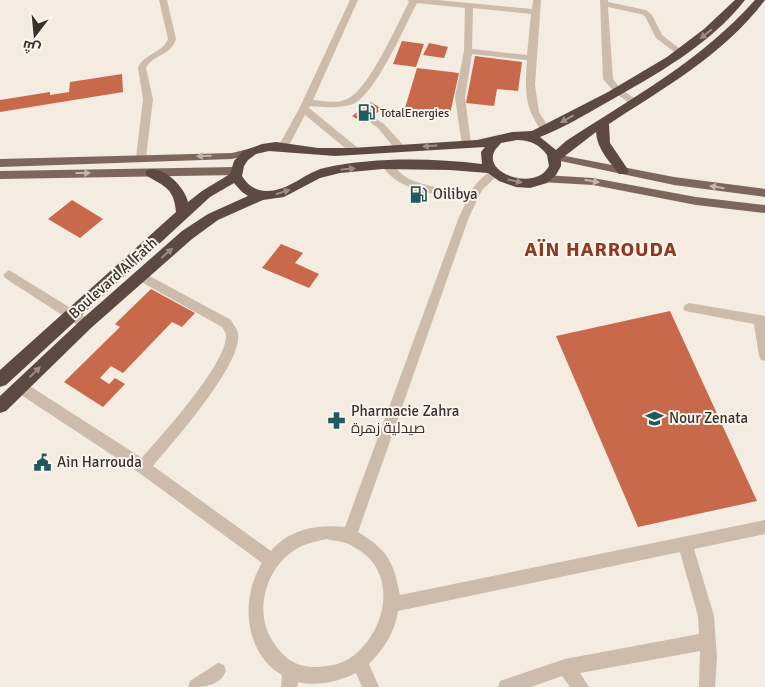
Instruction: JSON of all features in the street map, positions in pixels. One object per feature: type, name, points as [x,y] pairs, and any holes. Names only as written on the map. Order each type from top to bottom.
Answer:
[{"type":"highway","points":[[527,137],[546,131],[618,92],[712,29],[740,0]]},
{"type":"highway","points":[[555,157],[570,144],[718,44],[746,18],[760,0]]},
{"type":"highway","points":[[603,122],[602,139],[606,149],[623,171]]},
{"type":"highway","points":[[511,136],[527,137],[545,145],[555,157],[555,166],[544,179],[524,183],[503,178],[492,171],[459,165],[387,166],[321,174],[302,182],[285,193],[262,195],[244,189],[236,173],[238,163],[252,151],[267,147],[320,152],[496,141],[511,136]]},
{"type":"highway","points":[[492,171],[486,161],[486,153],[489,146],[496,141]]},
{"type":"highway","points":[[288,148],[306,164],[306,175],[302,182]]},
{"type":"highway","points":[[151,173],[174,185],[182,195],[183,214]]},
{"type":"highway","name":"Boulevard Al Fath","points":[[0,380],[183,214],[206,194],[236,173]]},
{"type":"highway","name":"Boulevard Al Fath","points":[[0,406],[86,324],[187,236],[213,217],[262,195]]},
{"type":"main road","points":[[0,163],[232,156],[252,151]]},
{"type":"main road","points":[[555,157],[683,182],[765,193]]},
{"type":"main road","points":[[0,175],[236,173]]},
{"type":"main road","points":[[544,179],[568,178],[589,180],[674,197],[765,209]]},
{"type":"street","points":[[141,158],[148,97],[142,68],[145,62],[166,51],[171,45],[172,39],[163,0]]},
{"type":"street","points":[[288,148],[305,106],[354,0]]},
{"type":"street","points":[[305,106],[346,103],[357,98],[368,85],[413,0],[536,12]]},
{"type":"street","points":[[536,0],[532,58],[532,96],[534,114],[546,131]]},
{"type":"street","points":[[634,102],[618,92],[608,80],[604,2],[648,15],[659,36],[680,52]]},
{"type":"street","points":[[466,144],[460,97],[468,51],[469,6]]},
{"type":"street","points":[[468,51],[532,58]]},
{"type":"street","points":[[346,103],[358,111]]},
{"type":"street","points":[[305,106],[354,150]]},
{"type":"street","points":[[370,118],[381,126],[400,148]]},
{"type":"street","points":[[387,166],[398,178],[409,183],[473,198]]},
{"type":"street","points":[[349,536],[464,217],[478,188],[492,171]]},
{"type":"street","points":[[9,275],[86,324]]},
{"type":"street","points":[[140,276],[227,324],[232,334],[229,351],[212,381],[143,468]]},
{"type":"street","points":[[688,308],[763,321],[765,356]]},
{"type":"street","points":[[20,387],[143,468],[272,560]]},
{"type":"street","points":[[393,604],[765,527]]},
{"type":"street","points":[[327,532],[349,536],[367,546],[383,564],[389,579],[393,604],[391,620],[381,645],[362,666],[338,677],[316,683],[290,680],[271,656],[258,629],[256,604],[260,582],[272,560],[288,545],[308,535],[327,532]]},
{"type":"street","points":[[685,543],[706,616],[708,641],[707,687]]},
{"type":"street","points":[[506,687],[565,667],[708,641]]},
{"type":"street","points":[[362,666],[372,687]]},
{"type":"street","points":[[565,667],[581,687]]},
{"type":"street","points":[[196,687],[218,671]]},
{"type":"building","points":[[402,41],[424,44],[416,67],[393,64]]},
{"type":"building","points":[[429,43],[448,47],[444,58],[423,55]]},
{"type":"building","points":[[475,56],[522,62],[518,91],[497,89],[494,106],[466,103]]},
{"type":"building","points":[[417,68],[459,73],[450,114],[405,108]]},
{"type":"building","points":[[122,74],[123,92],[0,112],[0,100],[50,92],[50,95],[69,92],[70,82]]},
{"type":"building","name":"TotalEnergies","points":[[371,102],[382,109],[364,123],[352,116]]},
{"type":"building","name":"Oilibya","points":[[413,186],[429,189],[427,200],[410,197]]},
{"type":"building","points":[[72,200],[103,219],[80,238],[48,219]]},
{"type":"building","points":[[281,244],[303,253],[295,263],[319,274],[309,288],[262,268]]},
{"type":"building","points":[[151,289],[195,313],[182,327],[172,322],[123,373],[111,366],[100,378],[109,384],[115,378],[125,384],[103,407],[64,382],[120,327],[115,324]]},
{"type":"building","name":"Nour Zenata","points":[[670,311],[757,501],[638,527],[556,336]]},
{"type":"tunnel","points":[[358,111],[370,118]]},
{"type":"place","name":"TotalEnergies","points":[[366,113]]},
{"type":"place","name":"Oilibya","points":[[419,194]]},
{"type":"place","name":"Nour Zenata","points":[[655,418]]},
{"type":"place","name":"Pharmacie Zahra صيدلية زهرة","points":[[337,420]]},
{"type":"place","name":"Ain Harrouda","points":[[43,462]]},
{"type":"district","name":"AÏN HARROUDA","points":[[601,249]]}]
